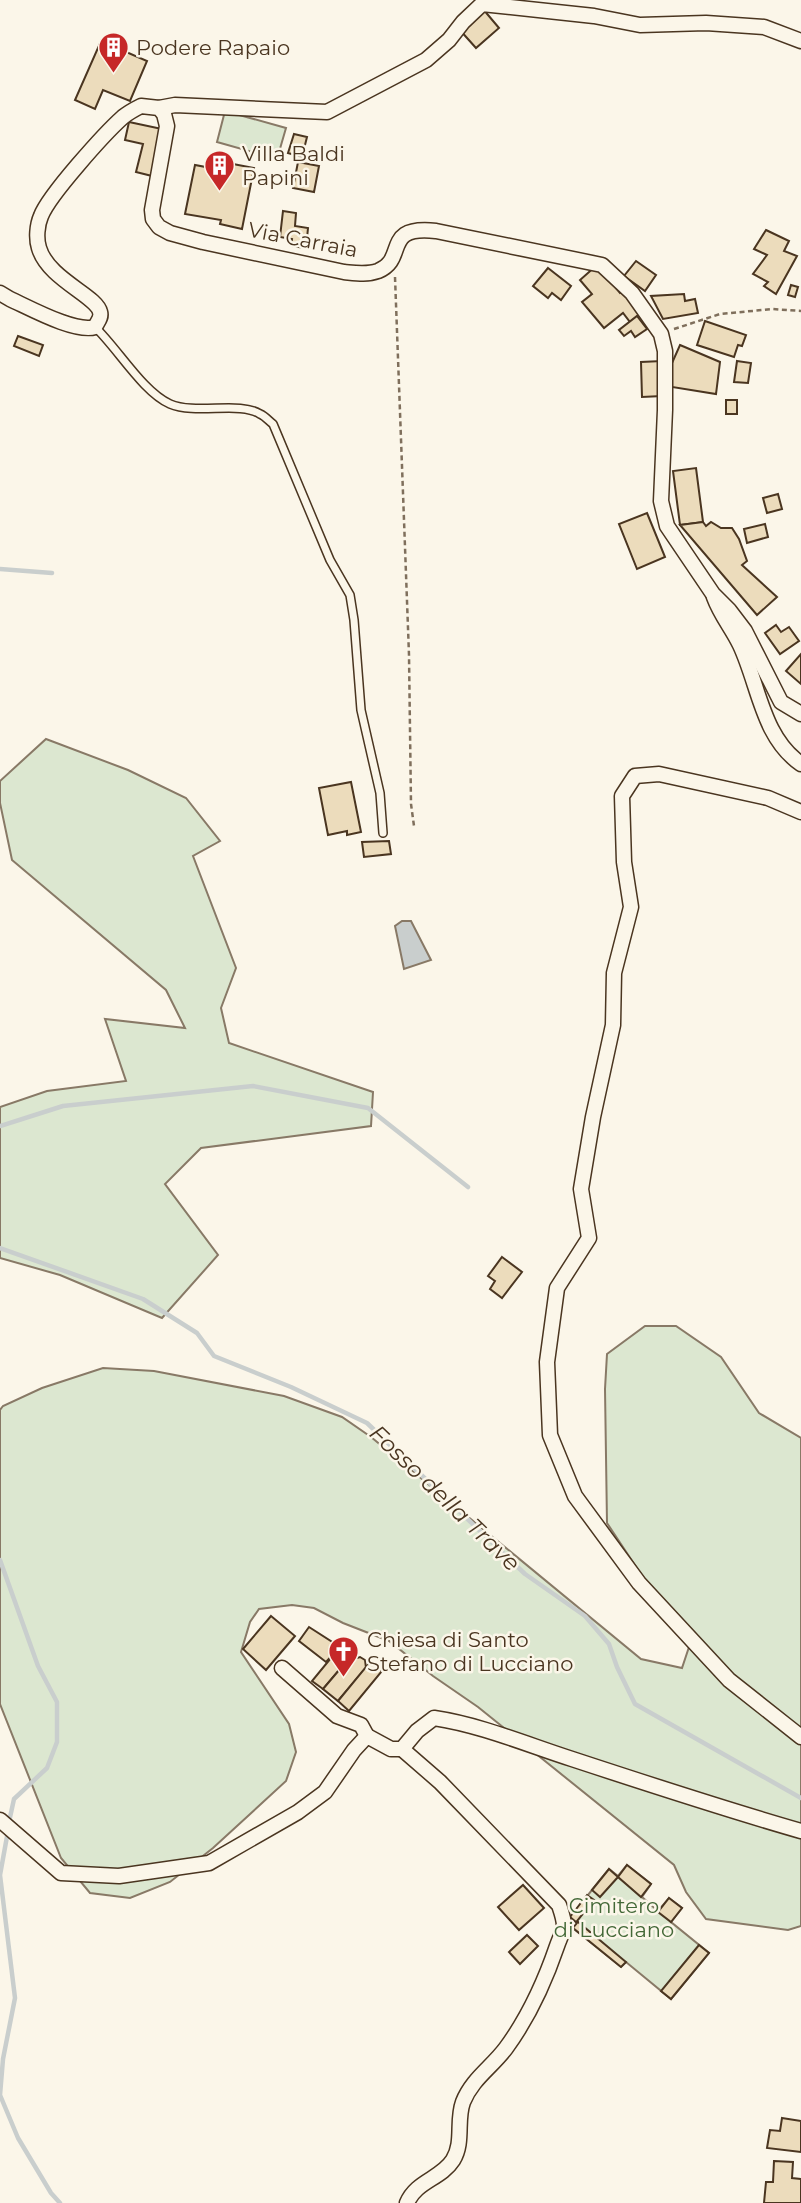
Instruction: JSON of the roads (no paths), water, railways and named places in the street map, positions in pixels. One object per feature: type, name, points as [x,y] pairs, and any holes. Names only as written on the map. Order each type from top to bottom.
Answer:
[{"type":"street","points":[[0,293],[74,326],[87,329],[95,327],[100,311],[94,302],[54,272],[38,247],[41,215],[59,188],[124,116],[141,106],[327,111],[426,60],[449,40],[482,4],[594,16],[640,25],[706,23],[764,27],[801,41]]},
{"type":"street","name":"Via Carraia","points":[[159,108],[164,114],[167,126],[152,209],[153,219],[159,227],[170,233],[344,272],[366,273],[380,270],[389,262],[400,240],[417,229],[602,265],[632,293],[661,334],[665,351],[665,410],[660,501],[667,526],[713,594]]},
{"type":"street","points":[[713,594],[745,631],[782,702],[801,714]]},
{"type":"street","points":[[713,594],[721,616],[740,645],[768,724],[792,758],[801,764]]},
{"type":"street","points":[[801,812],[768,799],[659,774],[635,776],[622,796],[624,862],[631,907],[614,973],[613,1025],[593,1117],[582,1189],[589,1238],[557,1288],[547,1362],[550,1436],[575,1496],[639,1583],[729,1680],[801,1737]]},
{"type":"street","points":[[282,1668],[337,1716],[361,1725],[367,1736],[391,1749],[402,1749],[440,1782],[559,1905],[564,1926],[530,2007],[505,2049],[480,2074],[463,2103],[460,2143],[455,2157],[446,2169],[419,2185],[411,2193],[407,2203]]},
{"type":"street","points":[[402,1749],[417,1731],[435,1718],[450,1721],[710,1805],[801,1831]]},
{"type":"street","points":[[0,1819],[61,1873],[120,1876],[209,1863],[298,1812],[325,1793],[367,1736]]},
{"type":"lane","points":[[95,327],[152,393],[172,404],[195,409],[259,412],[273,424],[330,560],[350,595],[361,710],[380,793],[383,833]]},
{"type":"waterway","points":[[0,569],[52,573]]},
{"type":"waterway","points":[[0,1126],[63,1106],[253,1086],[368,1108],[468,1187]]},
{"type":"waterway","name":"Fosso della Trave","points":[[0,1248],[143,1299],[197,1333],[214,1356],[291,1387],[367,1423],[525,1574],[585,1616],[609,1644],[635,1704],[801,1798]]},
{"type":"waterway","points":[[0,1560],[38,1666],[57,1702],[57,1742],[47,1768],[14,1799],[9,1822]]},
{"type":"waterway","points":[[8,1831],[0,1875],[15,1998],[3,2059],[0,2095],[18,2138],[51,2193],[60,2203]]},
{"type":"place","name":"Podere Rapaio","points":[[113,75]]},
{"type":"place","name":"Villa Baldi Papini","points":[[219,193]]},
{"type":"place","name":"Chiesa di Santo Stefano di Lucciano","points":[[344,1679]]},
{"type":"park label","name":"Cimitero di Lucciano","points":[[614,1918]]}]
